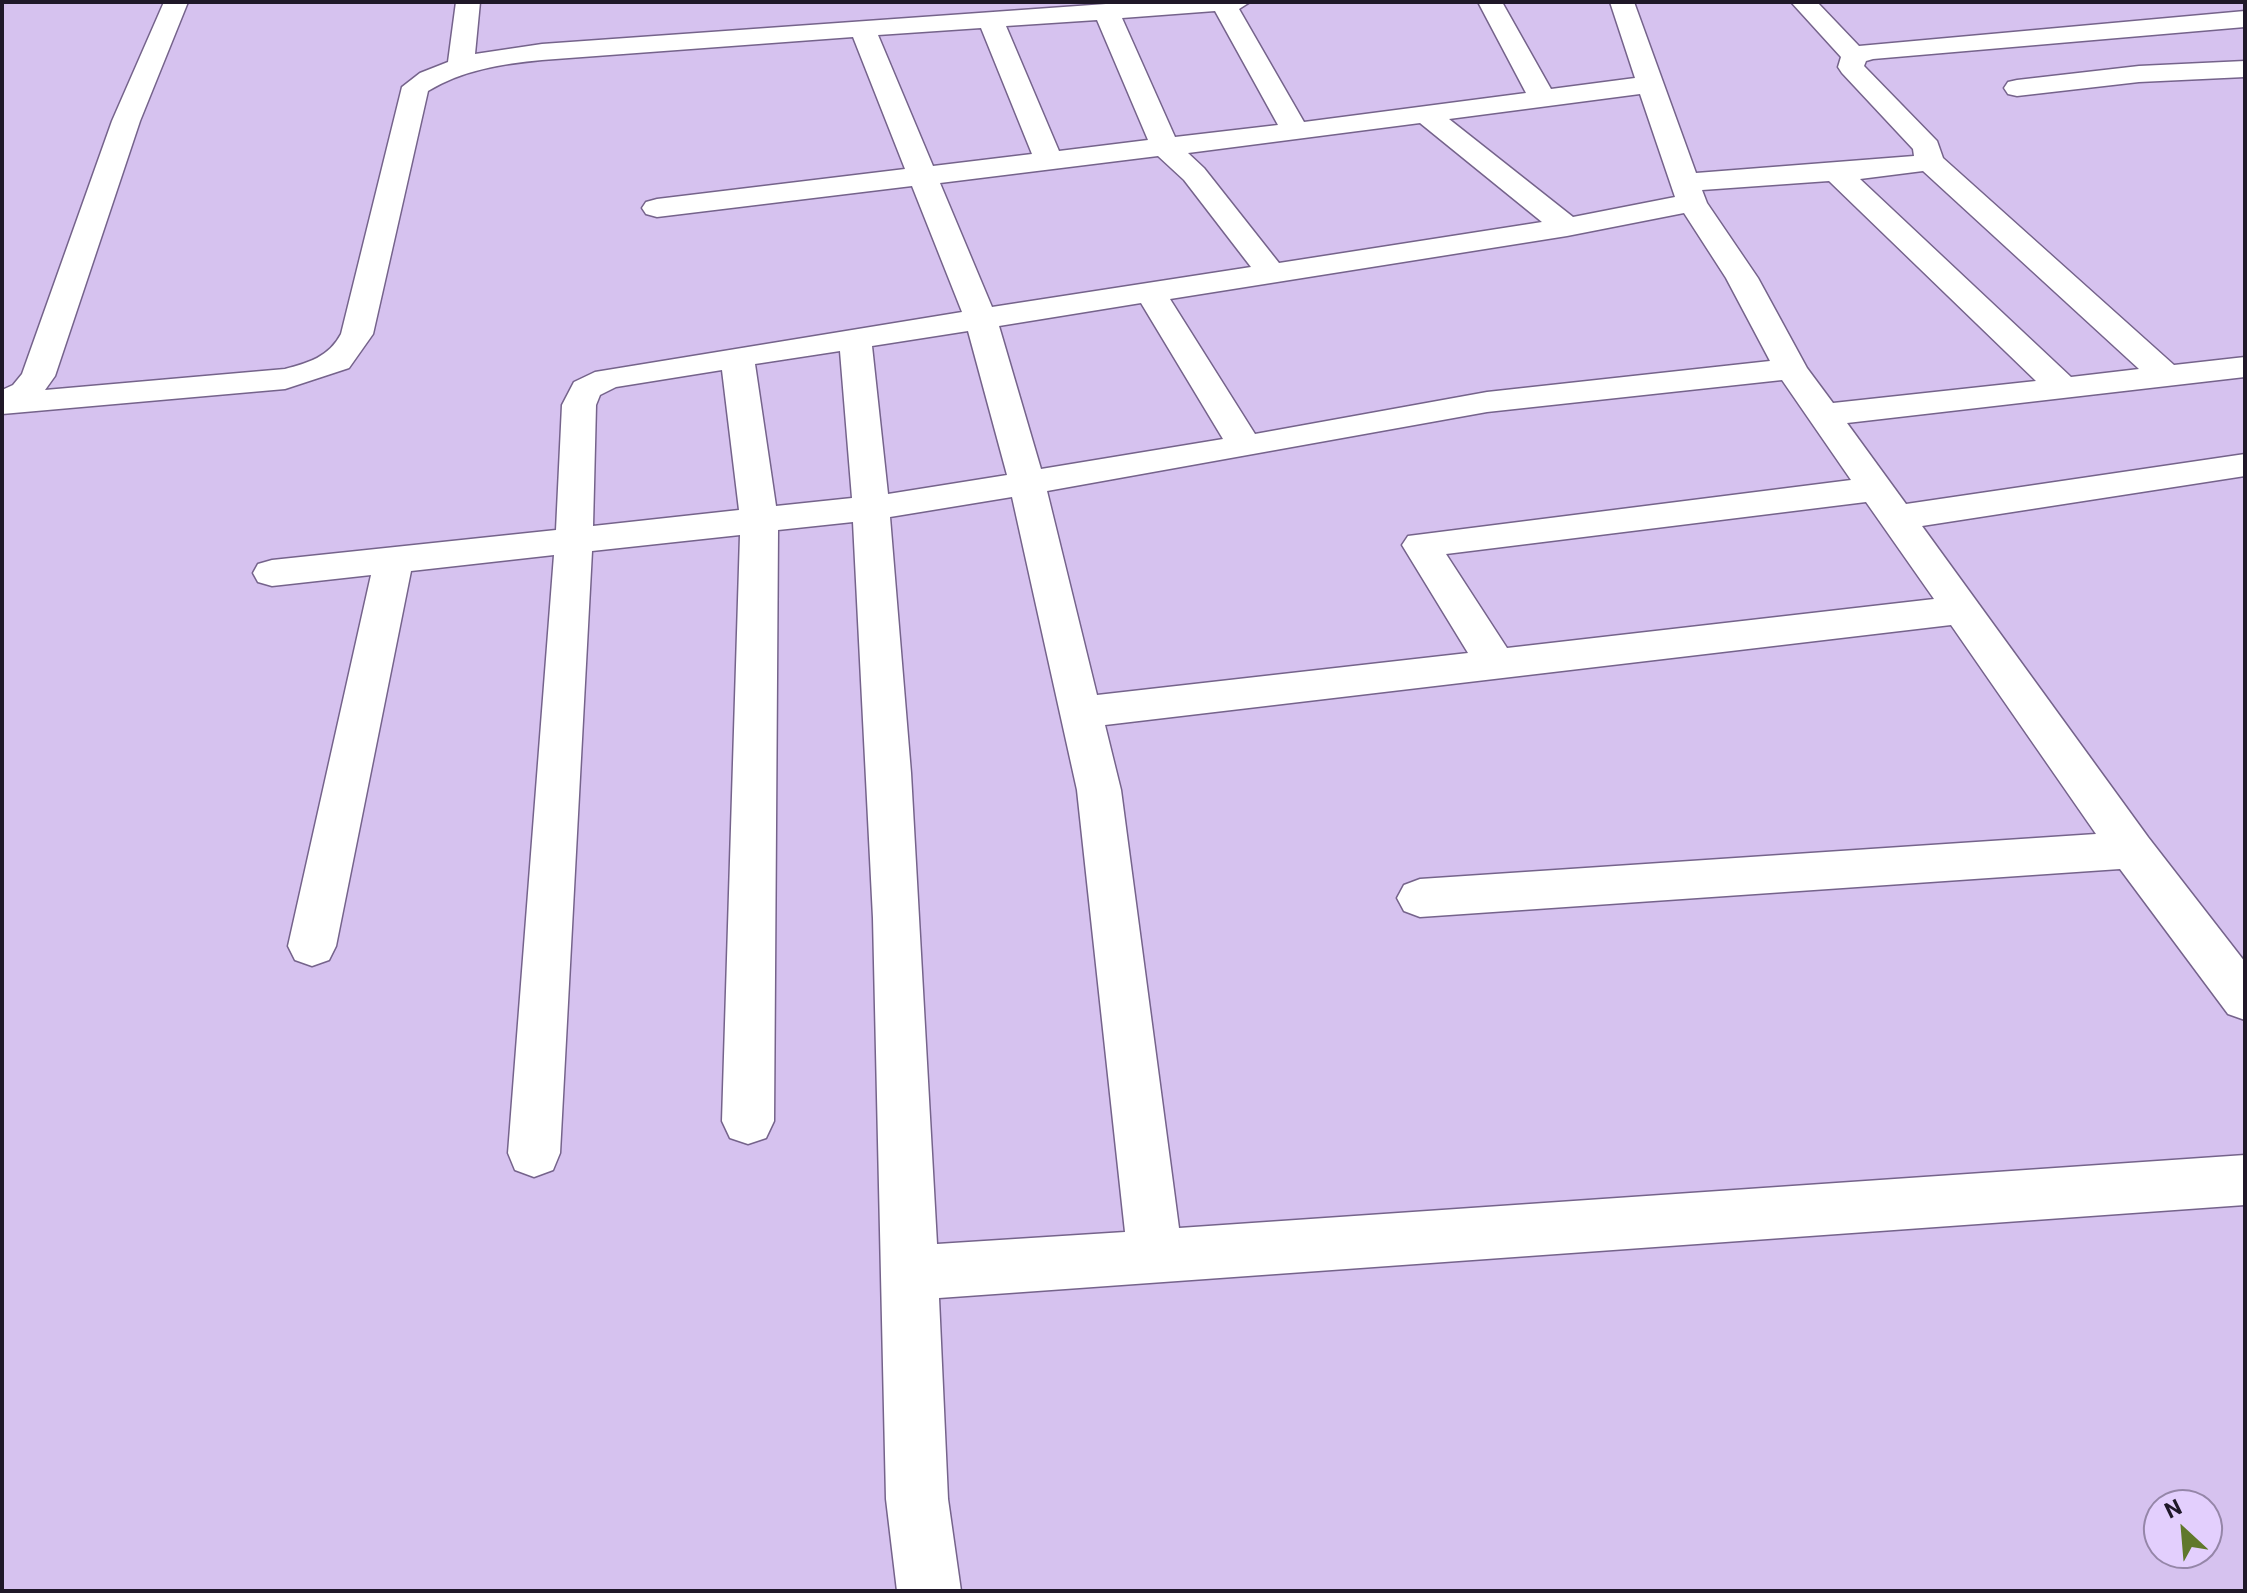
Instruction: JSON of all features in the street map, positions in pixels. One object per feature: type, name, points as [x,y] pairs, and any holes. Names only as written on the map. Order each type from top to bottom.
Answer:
[{"type":"street","points":[[2,404],[25,392],[38,376],[126,121],[176,2],[198,2]]},
{"type":"street","points":[[461,65],[468,2]]},
{"type":"street","points":[[1490,2],[1542,98]]},
{"type":"street","points":[[1622,2],[1689,192],[1742,278],[1791,369],[2132,850],[2245,999]]},
{"type":"street","points":[[1803,2],[1854,56]]},
{"type":"street","points":[[2,404],[285,379],[327,367],[349,353],[357,334],[415,87],[434,75],[461,65],[542,52],[804,23],[863,30],[1231,3],[1295,131]]},
{"type":"street","points":[[1107,13],[1165,147],[1194,174],[1272,274]]},
{"type":"street","points":[[1854,56],[1870,51],[2245,19]]},
{"type":"street","points":[[991,21],[1049,161]]},
{"type":"street","points":[[863,30],[981,320],[1027,483],[1099,790],[1155,1257]]},
{"type":"street","points":[[1854,56],[1851,67],[1927,147],[1929,161],[2164,374]]},
{"type":"street","points":[[2017,88],[2139,74],[2245,69]]},
{"type":"street","points":[[657,208],[1295,131],[1652,84]]},
{"type":"street","points":[[1425,114],[1567,227]]},
{"type":"street","points":[[534,1153],[574,541],[579,405],[586,389],[607,379],[737,357],[1567,227],[1689,192],[1836,172],[1902,167],[1929,161]]},
{"type":"street","points":[[1836,172],[2063,388]]},
{"type":"street","points":[[1151,294],[1245,446]]},
{"type":"street","points":[[855,339],[873,508],[896,893],[917,1499],[929,1591]]},
{"type":"street","points":[[737,357],[759,520],[748,1121]]},
{"type":"street","points":[[1824,415],[2245,367]]},
{"type":"street","points":[[272,573],[873,508],[1487,402],[1791,369]]},
{"type":"street","points":[[1496,664],[1421,545],[1885,504],[2245,465]]},
{"type":"street","points":[[312,946],[394,559]]},
{"type":"street","points":[[1081,712],[1960,610]]},
{"type":"street","points":[[1420,898],[2132,850]]},
{"type":"street","points":[[910,1273],[2245,1180]]}]
